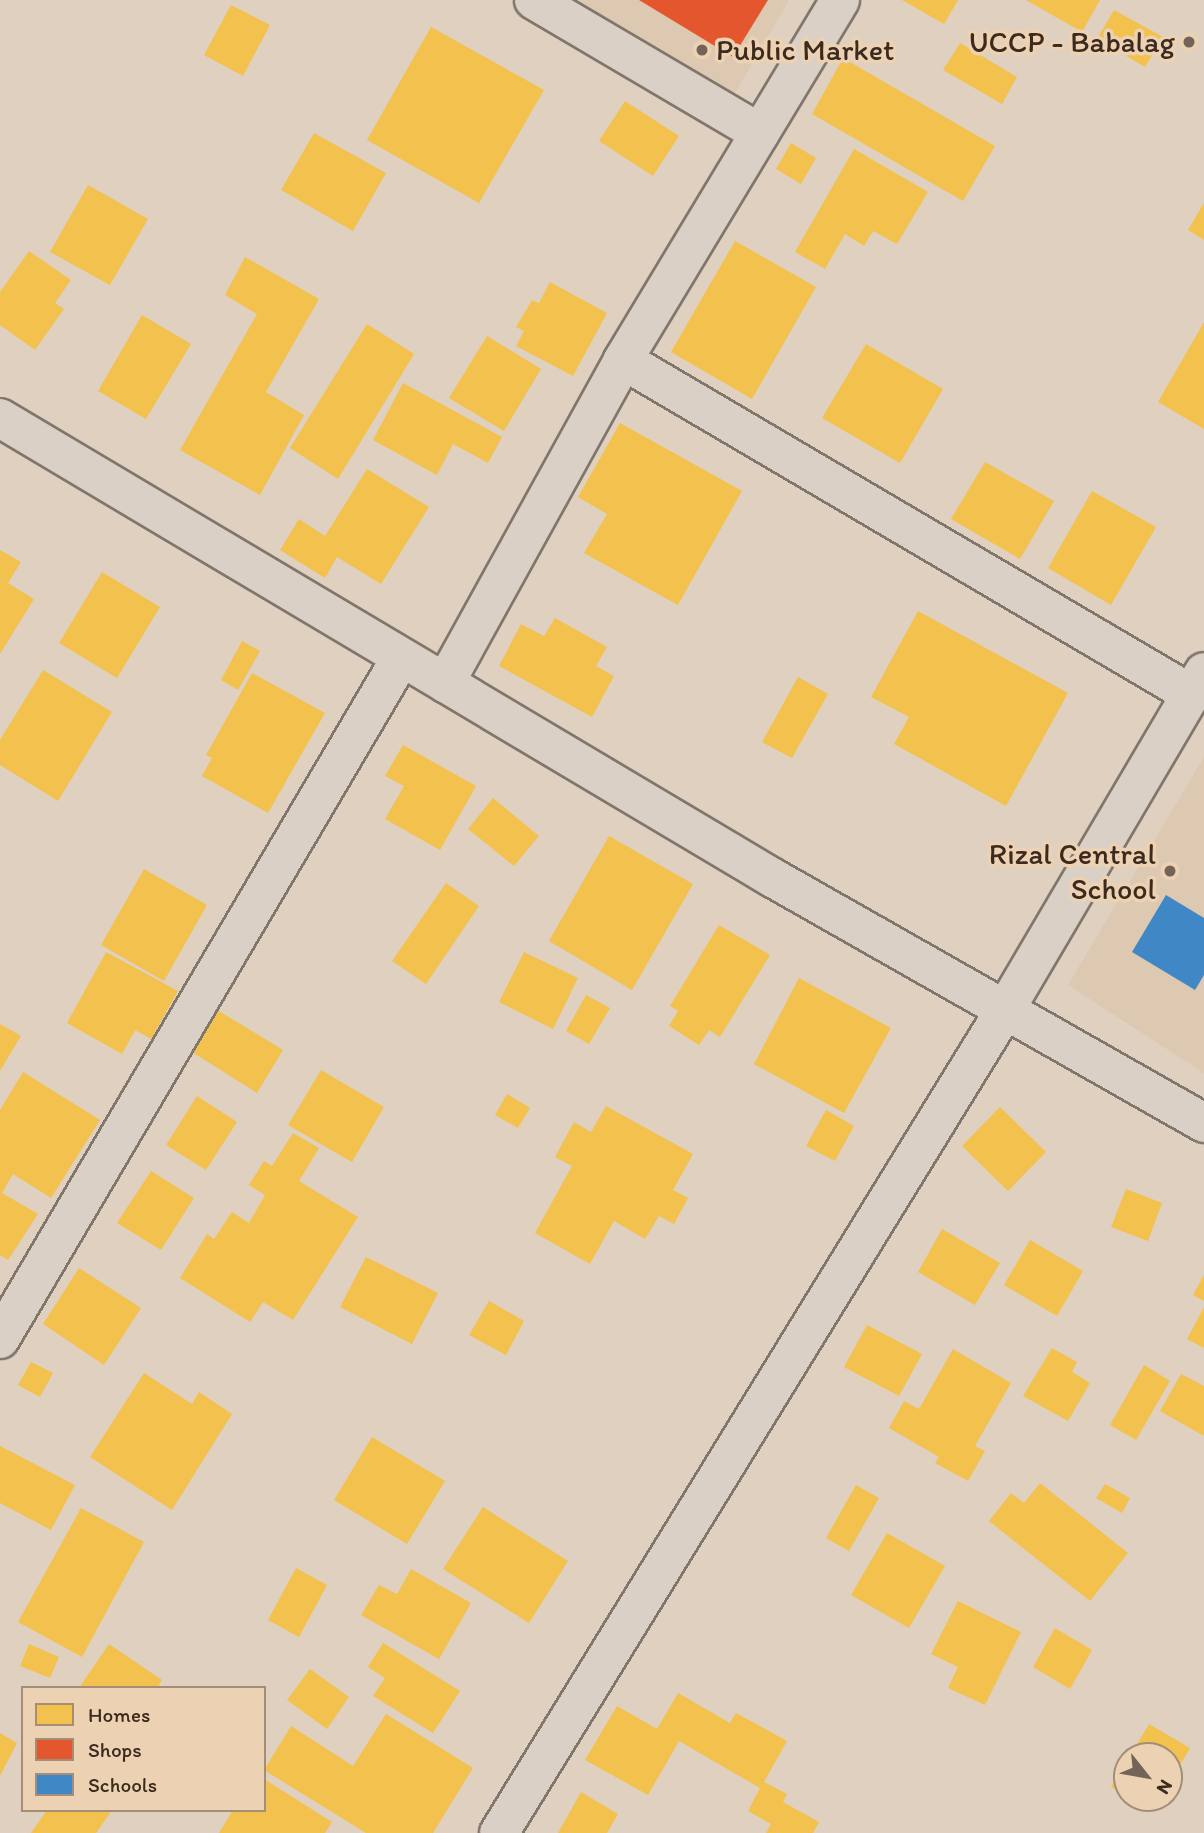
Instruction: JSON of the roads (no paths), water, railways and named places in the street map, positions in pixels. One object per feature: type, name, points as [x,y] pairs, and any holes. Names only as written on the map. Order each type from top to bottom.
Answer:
[{"type":"street","points":[[534,0],[760,133]]},
{"type":"street","points":[[444,683],[623,360],[840,0]]},
{"type":"street","points":[[499,1833],[1005,1010],[1197,683],[623,360]]},
{"type":"street","points":[[0,418],[761,871],[1204,1123]]},
{"type":"street","points":[[0,1339],[401,658]]},
{"type":"place","name":"UCCP - Babalag","points":[[1189,42]]},
{"type":"place","name":"Public Market","points":[[702,50]]},
{"type":"place","name":"Rizal Central School","points":[[1170,871]]}]
